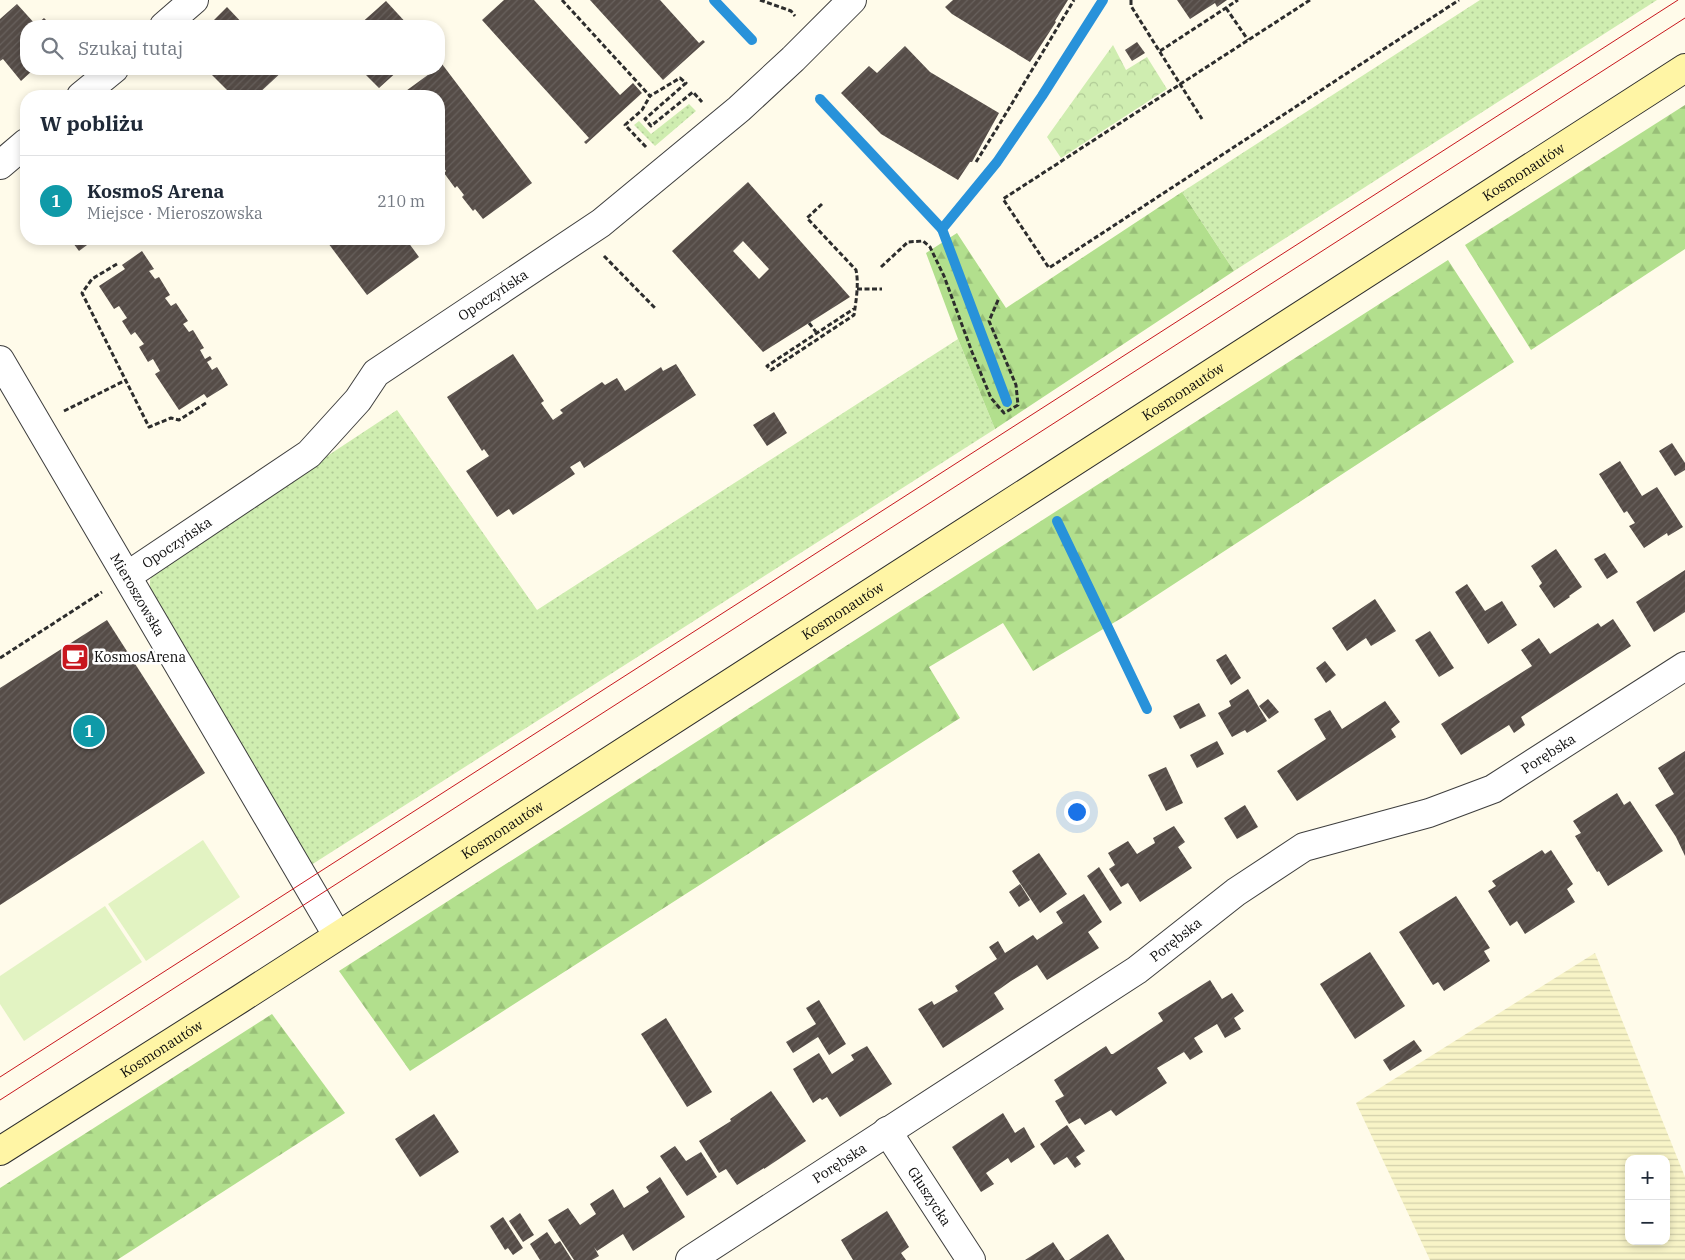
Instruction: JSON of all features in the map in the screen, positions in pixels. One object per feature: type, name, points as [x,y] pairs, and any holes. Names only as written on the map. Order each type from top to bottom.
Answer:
[{"type":"main road","name":"Kosmonautów","points":[[0,1151],[240,999],[1685,68]]},
{"type":"street","points":[[171,20],[194,0]]},
{"type":"street","name":"Opoczyńska","points":[[127,576],[309,454],[358,400],[376,373],[601,223],[746,102],[794,59],[852,0]]},
{"type":"street","points":[[88,90],[107,75]]},
{"type":"street","points":[[0,165],[20,148]]},
{"type":"street","name":"Mieroszowska","points":[[0,360],[337,935]]},
{"type":"street","name":"Porębska","points":[[690,1260],[1136,970],[1236,892],[1304,847],[1429,813],[1493,789],[1685,666]]},
{"type":"street","name":"Głuszycka","points":[[887,1132],[971,1260]]},
{"type":"path","points":[[562,0],[650,96]]},
{"type":"path","points":[[760,0],[791,11],[801,22]]},
{"type":"path","points":[[976,162],[1074,0]]},
{"type":"path","points":[[1132,0],[1131,6],[1202,119]]},
{"type":"path","points":[[1160,51],[1238,0]]},
{"type":"path","points":[[1310,0],[1003,199],[1048,268],[1459,0]]},
{"type":"path","points":[[1226,8],[1248,41]]},
{"type":"path","points":[[648,149],[624,124],[642,110],[650,96],[680,78],[686,83],[645,120],[651,126],[693,92]]},
{"type":"path","points":[[822,204],[807,218],[856,270],[857,289],[855,308],[854,315],[771,370],[767,366],[855,308]]},
{"type":"path","points":[[881,267],[908,242],[923,241],[930,247],[944,276],[991,398],[1004,413],[1018,405],[1016,385],[990,321],[999,298]]},
{"type":"path","points":[[599,250],[655,308]]},
{"type":"path","points":[[117,264],[92,279],[82,293],[149,427],[171,418],[179,420],[206,403]]},
{"type":"path","points":[[857,289],[882,289]]},
{"type":"path","points":[[809,323],[817,332]]},
{"type":"path","points":[[37,423],[126,380]]},
{"type":"path","points":[[0,658],[127,576]]},
{"type":"shaded area","points":[[1595,953],[1685,1177],[1685,1260],[1430,1260],[1356,1103]]},
{"type":"green space","points":[[1480,0],[1657,0],[1234,271],[1182,192]]},
{"type":"green space","points":[[1113,45],[1126,70],[1147,57],[1167,89],[1061,158],[1047,137]]},
{"type":"green space","points":[[689,104],[696,111],[655,146],[634,125],[639,121],[651,134]]},
{"type":"green space","points":[[1685,105],[1685,249],[1531,350],[1465,245]]},
{"type":"green space","points":[[1182,192],[1234,271],[995,429],[958,339],[926,253],[957,233],[1006,308]]},
{"type":"green space","points":[[1448,260],[1514,362],[1125,616],[1033,671],[1003,623],[929,667],[960,718],[410,1071],[339,971]]},
{"type":"green space","points":[[958,339],[995,429],[308,867],[150,590],[150,580],[156,569],[397,410],[537,610]]},
{"type":"green space","points":[[203,840],[240,897],[146,961],[108,904]]},
{"type":"green space","points":[[105,906],[142,962],[24,1041],[0,1004],[0,976]]},
{"type":"green space","points":[[272,1014],[345,1113],[117,1260],[0,1260],[0,1188]]},
{"type":"building","points":[[504,0],[534,0],[620,95],[633,83],[642,93],[586,144],[584,142],[589,138],[482,20]]},
{"type":"building","points":[[590,0],[660,0],[699,43],[703,40],[705,42],[663,80]]},
{"type":"building","points":[[953,0],[1068,0],[1030,62],[952,14],[945,7]]},
{"type":"building","points":[[1177,0],[1227,0],[1217,7],[1215,3],[1190,19]]},
{"type":"building","points":[[386,1],[403,20],[365,20]]},
{"type":"building","points":[[17,4],[31,20],[20,20],[20,75],[28,75],[21,81],[3,59],[0,61],[0,19]]},
{"type":"building","points":[[227,7],[239,20],[214,20]]},
{"type":"building","points":[[1137,42],[1145,53],[1132,61],[1125,50]]},
{"type":"building","points":[[905,46],[930,72],[999,113],[972,162],[970,162],[958,180],[881,134],[841,93],[869,66],[877,73]]},
{"type":"building","points":[[445,68],[532,183],[483,219],[475,209],[473,211],[462,197],[464,195],[457,186],[455,188],[445,174],[445,90],[407,90],[428,75],[445,75]]},
{"type":"building","points":[[212,75],[279,75],[262,90],[227,90]]},
{"type":"building","points":[[366,75],[393,75],[379,88]]},
{"type":"building","points":[[748,182],[850,297],[763,352],[672,251]],"holes":[[[743,241],[769,269],[759,279],[733,251]]]},
{"type":"building","points":[[74,245],[87,245],[79,251]]},
{"type":"building","points":[[330,245],[410,245],[419,257],[367,295]]},
{"type":"building","points":[[142,251],[154,269],[149,271],[155,279],[159,277],[170,295],[165,298],[171,306],[176,303],[188,321],[183,324],[189,332],[193,330],[204,348],[200,350],[205,359],[210,356],[212,359],[207,362],[212,370],[217,367],[228,385],[207,398],[204,394],[179,410],[155,374],[160,371],[153,359],[148,362],[139,347],[144,344],[135,332],[131,335],[122,321],[127,318],[119,306],[114,309],[99,286],[125,269],[122,265]]},
{"type":"building","points":[[513,354],[544,401],[541,403],[553,420],[563,413],[560,410],[602,382],[605,385],[617,378],[625,391],[661,367],[663,371],[676,364],[696,395],[584,468],[580,461],[570,467],[575,474],[513,515],[509,509],[497,517],[466,471],[489,456],[484,449],[482,451],[447,397]]},
{"type":"building","points":[[774,412],[787,433],[767,446],[753,425]]},
{"type":"building","points":[[1672,443],[1685,463],[1685,470],[1675,476],[1659,451]]},
{"type":"building","points":[[1620,461],[1642,496],[1657,487],[1683,527],[1668,536],[1667,533],[1644,548],[1629,526],[1635,523],[1627,511],[1624,513],[1599,474]]},
{"type":"building","points":[[1556,549],[1582,587],[1554,608],[1539,586],[1542,583],[1531,566]]},
{"type":"building","points":[[1605,553],[1618,572],[1607,579],[1594,559]]},
{"type":"building","points":[[1685,570],[1685,612],[1654,632],[1636,602]]},
{"type":"building","points":[[1467,584],[1485,611],[1502,601],[1517,625],[1488,644],[1455,592]]},
{"type":"building","points":[[1375,599],[1396,631],[1371,646],[1366,638],[1347,651],[1332,628]]},
{"type":"building","points":[[1613,619],[1631,646],[1521,717],[1525,725],[1514,733],[1509,725],[1461,755],[1441,724],[1532,666],[1521,650],[1539,638],[1550,654],[1598,623],[1601,627]]},
{"type":"building","points":[[107,620],[205,773],[0,905],[0,688]]},
{"type":"building","points":[[1430,631],[1454,668],[1439,677],[1415,640]]},
{"type":"building","points":[[1226,654],[1241,678],[1231,685],[1216,660]]},
{"type":"building","points":[[1325,661],[1336,675],[1326,683],[1316,668]]},
{"type":"building","points":[[1248,689],[1267,721],[1247,733],[1245,730],[1232,737],[1218,713],[1231,706],[1229,701]]},
{"type":"building","points":[[1268,699],[1279,712],[1269,719],[1259,706]]},
{"type":"building","points":[[1385,701],[1400,722],[1391,729],[1396,737],[1297,801],[1277,771],[1326,739],[1314,719],[1330,710],[1342,729]]},
{"type":"building","points":[[1199,703],[1206,716],[1180,729],[1173,716]]},
{"type":"building","points":[[1217,741],[1224,754],[1197,768],[1190,755]]},
{"type":"building","points":[[1685,751],[1685,856],[1676,837],[1655,805],[1674,794],[1658,768]]},
{"type":"building","points":[[1166,767],[1183,803],[1166,811],[1148,775]]},
{"type":"building","points":[[1617,793],[1624,805],[1630,801],[1663,851],[1608,886],[1575,836],[1581,833],[1573,821]]},
{"type":"building","points":[[1245,805],[1258,827],[1237,839],[1224,818]]},
{"type":"building","points":[[1174,826],[1185,842],[1178,847],[1192,868],[1140,902],[1128,883],[1121,887],[1109,869],[1115,865],[1108,853],[1128,841],[1137,854],[1155,843],[1153,838]]},
{"type":"building","points":[[1542,850],[1545,854],[1551,850],[1573,884],[1567,889],[1575,902],[1525,934],[1517,921],[1510,926],[1488,891],[1496,886],[1492,881]]},
{"type":"building","points":[[1039,853],[1067,894],[1040,913],[1012,871]]},
{"type":"building","points":[[1099,867],[1122,903],[1110,911],[1087,876]]},
{"type":"building","points":[[1020,884],[1030,900],[1019,907],[1009,892]]},
{"type":"building","points":[[1084,894],[1102,922],[1088,932],[1099,948],[1047,980],[1037,965],[1011,981],[994,993],[1004,1009],[943,1048],[918,1009],[932,1001],[934,1005],[958,991],[955,986],[997,959],[989,947],[998,941],[1005,953],[1033,935],[1037,940],[1063,923],[1056,912]]},
{"type":"building","points":[[1456,896],[1490,948],[1484,951],[1490,961],[1444,991],[1438,982],[1433,985],[1399,932]]},
{"type":"building","points":[[1370,952],[1405,1006],[1355,1039],[1320,984]]},
{"type":"building","points":[[1210,980],[1222,999],[1232,993],[1244,1011],[1234,1018],[1241,1029],[1225,1038],[1217,1024],[1194,1038],[1203,1052],[1190,1060],[1184,1052],[1157,1068],[1167,1083],[1116,1116],[1111,1110],[1085,1125],[1080,1118],[1069,1124],[1055,1101],[1064,1096],[1054,1080],[1106,1046],[1111,1054],[1113,1054],[1163,1021],[1158,1013]]},
{"type":"building","points":[[819,1000],[846,1044],[829,1055],[818,1037],[793,1053],[786,1042],[816,1024],[806,1008]]},
{"type":"building","points":[[666,1018],[712,1092],[687,1107],[641,1034]]},
{"type":"building","points":[[1414,1040],[1422,1051],[1390,1071],[1383,1060]]},
{"type":"building","points":[[867,1046],[892,1084],[840,1117],[827,1097],[822,1100],[820,1098],[813,1103],[793,1069],[819,1053],[832,1074],[854,1060],[851,1055]]},
{"type":"building","points":[[771,1091],[806,1141],[737,1185],[726,1169],[719,1173],[699,1141],[731,1121],[730,1119]]},
{"type":"building","points":[[1003,1113],[1015,1133],[1024,1127],[1035,1147],[1011,1163],[1008,1158],[986,1173],[994,1184],[981,1192],[952,1147]]},
{"type":"building","points":[[434,1114],[459,1152],[420,1177],[395,1139]]},
{"type":"building","points":[[1067,1125],[1085,1151],[1076,1157],[1081,1164],[1075,1168],[1067,1157],[1054,1165],[1040,1144]]},
{"type":"building","points":[[675,1146],[686,1161],[701,1152],[717,1177],[687,1196],[660,1156]]},
{"type":"building","points":[[660,1177],[685,1217],[633,1251],[623,1234],[597,1251],[594,1247],[599,1256],[592,1260],[574,1260],[548,1220],[568,1208],[580,1225],[596,1214],[590,1204],[613,1189],[624,1208],[649,1192],[646,1187]]},
{"type":"building","points":[[887,1211],[909,1247],[901,1253],[906,1260],[853,1260],[841,1240]]},
{"type":"building","points":[[520,1213],[534,1235],[523,1242],[509,1221]]},
{"type":"building","points":[[503,1217],[523,1248],[513,1255],[508,1248],[505,1250],[490,1226]]},
{"type":"building","points":[[547,1232],[555,1244],[560,1241],[572,1260],[540,1260],[530,1244]]},
{"type":"building","points":[[1108,1234],[1125,1260],[1069,1260],[1106,1235]]},
{"type":"building","points":[[1052,1243],[1065,1260],[1025,1260]]},
{"type":"waterway","points":[[714,0],[752,40]]},
{"type":"waterway","points":[[1007,402],[942,229],[997,162],[1042,96],[1103,0]]},
{"type":"waterway","points":[[820,99],[942,229]]},
{"type":"waterway","points":[[1057,521],[1147,709]]},
{"type":"tram line","points":[[0,1077],[1678,0]]},
{"type":"tram line","points":[[0,1100],[1685,18]]},
{"type":"place","name":"KosmosArena","points":[[75,657]]},
{"type":"place","name":"KosmoS Arena","points":[[89,731]]}]
